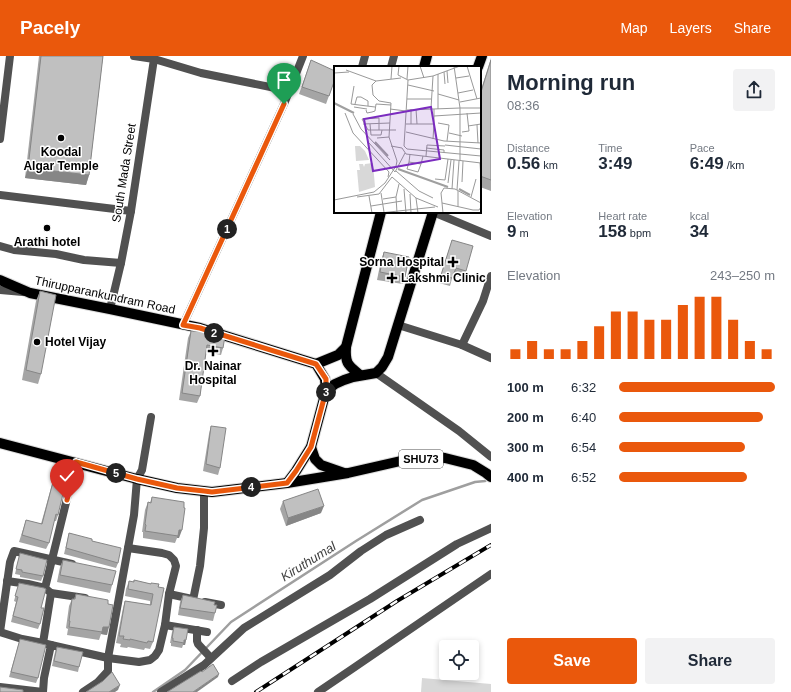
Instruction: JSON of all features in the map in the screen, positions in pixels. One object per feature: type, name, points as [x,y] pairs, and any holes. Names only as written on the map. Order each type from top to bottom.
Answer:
[{"type":"main road","points":[[424,66],[427,56]]},
{"type":"main road","points":[[478,66],[482,56]]},
{"type":"main road","points":[[360,375],[348,365],[345,359],[346,347],[381,213]]},
{"type":"main road","points":[[326,391],[335,384],[344,380],[360,375],[376,373],[388,357],[433,213]]},
{"type":"main road","name":"Thirupparankundram Road","points":[[0,280],[30,293],[200,328],[316,364]]},
{"type":"main road","points":[[287,483],[311,447],[326,391],[326,379],[316,364],[338,356],[346,347]]},
{"type":"main road","points":[[0,443],[137,479],[177,488],[212,492],[348,474]]},
{"type":"main road","points":[[311,447],[315,459],[321,465],[348,474]]},
{"type":"main road","name":"SHU73","points":[[348,474],[405,460],[434,457],[445,458],[473,465],[491,477]]},
{"type":"street","points":[[0,139],[8,56]]},
{"type":"street","points":[[134,56],[154,59],[201,73],[290,91]]},
{"type":"street","points":[[183,325],[290,91],[303,56]]},
{"type":"street","points":[[362,66],[365,56]]},
{"type":"street","points":[[391,66],[394,56]]},
{"type":"street","name":"South Mada Street","points":[[110,309],[131,211],[154,59]]},
{"type":"street","points":[[0,196],[131,211]]},
{"type":"street","points":[[435,213],[491,236]]},
{"type":"street","points":[[0,246],[14,250],[56,254],[84,260],[120,263]]},
{"type":"street","points":[[462,345],[483,301],[491,276]]},
{"type":"street","points":[[0,290],[30,293]]},
{"type":"street","points":[[398,325],[462,345],[491,358]]},
{"type":"street","points":[[376,373],[459,431],[491,457]]},
{"type":"street","points":[[83,692],[98,682],[108,671],[114,604],[119,575],[128,548],[134,515],[137,479],[142,470],[151,417]]},
{"type":"street","points":[[0,687],[43,692],[47,644],[48,591],[52,560],[76,462]]},
{"type":"street","points":[[193,600],[200,566],[204,528],[204,491]]},
{"type":"street","points":[[161,692],[204,665],[244,628],[330,575],[361,551],[386,535],[420,520]]},
{"type":"street","points":[[232,681],[261,662],[370,599],[456,544],[491,528]]},
{"type":"street","points":[[80,566],[14,551],[10,562],[0,632],[108,658],[139,662],[150,660],[156,656],[159,650],[165,625],[169,594],[176,566],[174,560],[169,555],[128,548]]},
{"type":"street","points":[[318,692],[491,574]]},
{"type":"street","points":[[7,581],[28,584],[48,591],[89,599]]},
{"type":"street","points":[[169,594],[221,605]]},
{"type":"street","points":[[165,625],[207,632]]},
{"type":"street","points":[[197,630],[198,644],[211,658]]},
{"type":"shaded area","points":[[422,678],[491,684],[491,692],[421,692]]},
{"type":"building","name":"Koodal Algar Temple","points":[[41,56],[103,56],[89,175],[28,168]]},
{"type":"building","points":[[311,60],[334,71],[334,82],[329,96],[302,87]]},
{"type":"building","points":[[491,60],[491,180],[481,176],[481,92]]},
{"type":"building","points":[[452,240],[473,246],[466,271],[456,268],[452,278],[441,275]]},
{"type":"building","points":[[384,252],[409,257],[405,277],[380,272]]},
{"type":"building","name":"Hotel Vijay","points":[[40,291],[56,295],[41,374],[26,370]]},
{"type":"building","points":[[191,331],[208,332],[225,336],[223,348],[207,345],[200,396],[182,393]]},
{"type":"building","points":[[211,426],[226,428],[220,468],[206,464]]},
{"type":"building","points":[[53,482],[65,485],[58,515],[56,514],[49,543],[22,535],[26,520],[42,524]]},
{"type":"building","points":[[318,489],[324,506],[288,518],[283,501]]},
{"type":"building","points":[[152,497],[184,502],[185,508],[182,530],[179,530],[178,536],[145,531],[148,502],[151,503]]},
{"type":"building","points":[[69,533],[92,539],[92,541],[121,548],[118,563],[66,548]]},
{"type":"building","points":[[20,553],[47,560],[43,576],[22,572],[22,570],[16,569]]},
{"type":"building","points":[[63,560],[116,571],[112,585],[60,575]]},
{"type":"building","points":[[134,580],[151,584],[159,584],[158,587],[164,588],[153,642],[148,641],[147,643],[123,639],[124,636],[119,636],[125,601],[151,605],[153,594],[128,589],[129,581],[134,582]]},
{"type":"building","points":[[19,583],[46,589],[41,608],[44,608],[40,624],[13,616],[18,597],[15,596]]},
{"type":"building","points":[[76,594],[108,600],[108,604],[113,605],[109,627],[103,627],[102,632],[69,627],[72,599],[75,599]]},
{"type":"building","points":[[183,595],[215,602],[214,605],[217,605],[215,613],[180,608]]},
{"type":"building","points":[[174,627],[188,629],[184,643],[173,641],[172,638]]},
{"type":"building","points":[[20,639],[46,645],[38,678],[11,672]]},
{"type":"building","points":[[57,647],[83,652],[79,667],[54,661]]},
{"type":"building","points":[[213,664],[219,674],[193,692],[167,692],[201,671],[202,672]]},
{"type":"building","points":[[112,672],[120,685],[109,692],[86,692],[103,681]]},
{"type":"building","points":[[0,687],[23,690],[23,692],[0,692]]},
{"type":"waterway","name":"Kiruthumal","points":[[153,692],[185,670],[231,622],[356,541],[422,500],[475,482],[485,481],[489,478]]},
{"type":"railway","points":[[256,692],[397,601],[491,545]]},
{"type":"place","name":"Koodal Algar Temple","points":[[61,138]]},
{"type":"place","name":"Arathi hotel","points":[[47,228]]},
{"type":"place","name":"Sorna Hospital","points":[[453,262]]},
{"type":"place","name":"Lakshmi Clinic","points":[[392,278]]},
{"type":"place","name":"Hotel Vijay","points":[[37,342]]},
{"type":"place","name":"Dr. Nainar Hospital","points":[[213,351]]},
{"type":"route","points":[[67,500],[76,462],[137,479],[177,488],[212,492],[287,483],[311,447],[326,391],[326,379],[316,364],[200,328],[183,325],[284,104]]}]
